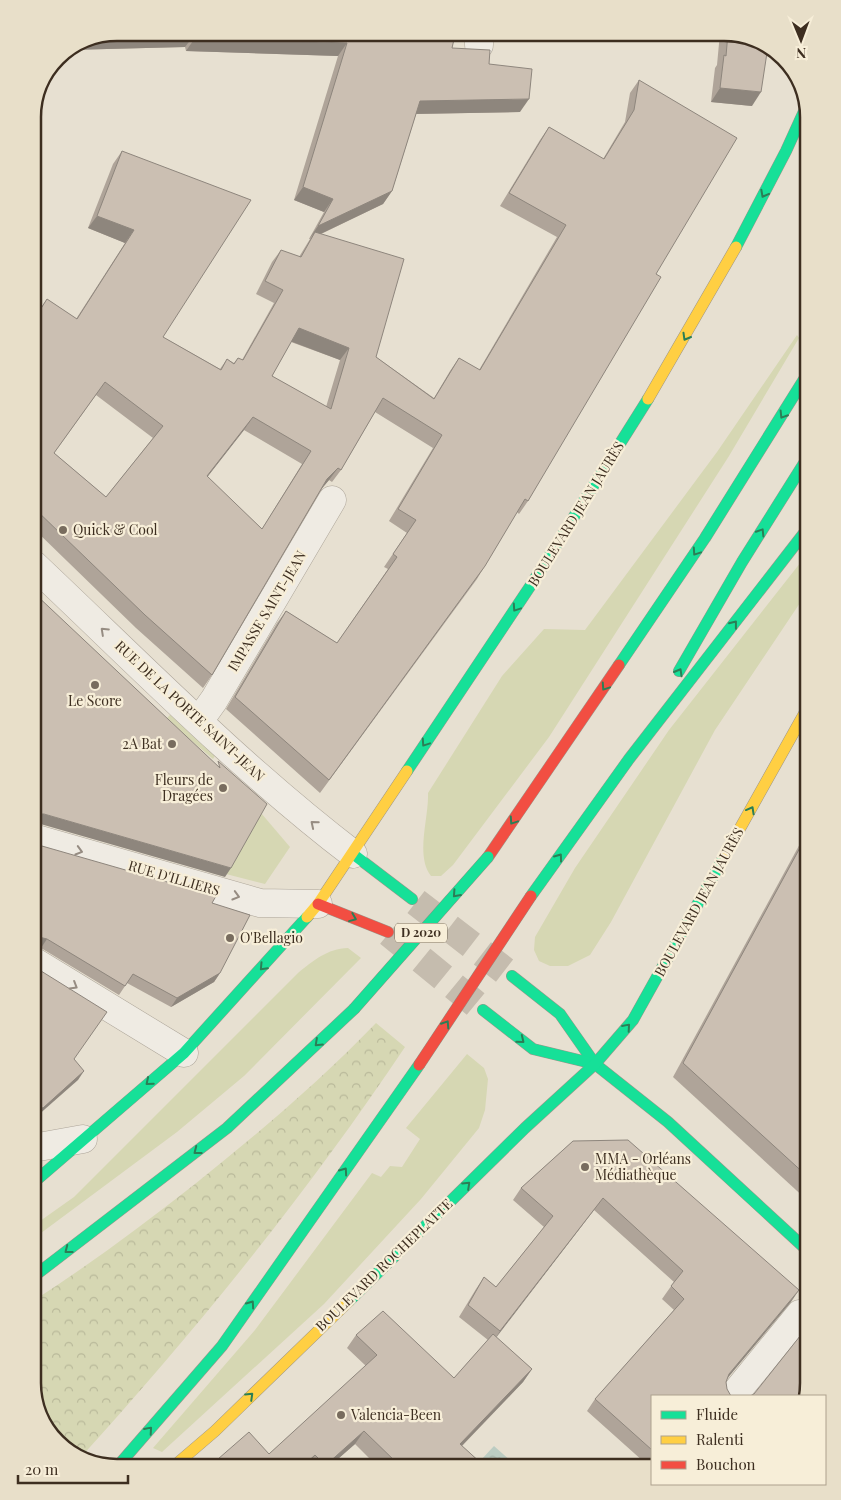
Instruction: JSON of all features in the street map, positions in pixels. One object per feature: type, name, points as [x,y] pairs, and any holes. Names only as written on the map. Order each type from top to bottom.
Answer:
[{"type":"main road","name":"BOULEVARD JEAN JAURÈS","points":[[318,904],[352,854],[368,826],[531,585],[669,366],[732,256],[800,120]]},
{"type":"main road","name":"D 2020","points":[[41,1270],[227,1128],[354,1009],[488,857],[706,538],[800,386]]},
{"type":"main road","points":[[629,759],[742,562],[800,470]]},
{"type":"main road","points":[[124,1459],[222,1346],[419,1065],[531,896],[629,759],[800,538]]},
{"type":"main road","name":"BOULEVARD JEAN JAURÈS","points":[[595,1064],[633,1020],[800,721]]},
{"type":"main road","points":[[352,854],[412,899]]},
{"type":"main road","points":[[41,1174],[184,1052],[273,956],[318,904],[388,932]]},
{"type":"main road","points":[[512,976],[560,1014],[595,1064],[661,1115],[800,1244]]},
{"type":"main road","points":[[483,1010],[533,1050],[595,1064]]},
{"type":"main road","name":"BOULEVARD ROCHEPLATTE","points":[[182,1459],[215,1430],[505,1150],[525,1128],[595,1064]]},
{"type":"street","name":"IMPASSE SAINT-JEAN","points":[[199,721],[214,700],[332,500]]},
{"type":"street","name":"RUE DE LA PORTE SAINT-JEAN","points":[[41,572],[199,721],[314,824],[352,854]]},
{"type":"street","name":"RUE D'ILLIERS","points":[[41,840],[260,903],[318,904]]},
{"type":"street","points":[[41,966],[184,1052]]},
{"type":"street","points":[[41,1146],[83,1139]]},
{"type":"street","points":[[734,1395],[800,1315]]},
{"type":"green space","points":[[797,335],[799,338],[729,456],[549,737],[453,865],[441,876],[431,876],[426,868],[423,848],[428,793],[502,676],[544,629],[585,630],[717,452]]},
{"type":"green space","points":[[800,563],[800,603],[715,730],[611,922],[590,955],[568,966],[550,966],[539,961],[534,950],[535,937],[575,868],[669,730]]},
{"type":"green space","points":[[173,712],[216,754],[213,759],[166,719]]},
{"type":"green space","points":[[261,813],[290,847],[265,884],[226,874]]},
{"type":"green space","points":[[348,948],[361,958],[244,1076],[177,1132],[41,1233],[41,1220],[74,1197],[298,973],[327,953]]},
{"type":"green space","points":[[376,1023],[405,1047],[330,1154],[209,1309],[86,1452],[79,1449],[63,1437],[51,1421],[43,1398],[41,1383],[41,1296],[116,1244],[219,1165],[311,1086]]},
{"type":"green space","points":[[467,1054],[484,1068],[488,1079],[485,1110],[479,1128],[421,1199],[324,1304],[162,1452],[153,1448],[255,1330],[372,1173],[381,1177],[390,1166],[402,1167],[420,1139],[406,1128]]},
{"type":"water","points":[[494,1446],[509,1459],[482,1459]]},
{"type":"building","points":[[286,41],[454,41],[452,48],[490,50],[489,64],[532,69],[529,99],[420,101],[392,191],[318,226],[333,199],[303,187],[347,43]]},
{"type":"building","points":[[727,41],[748,45],[767,55],[761,92],[720,88],[724,55],[726,56]]},
{"type":"building","points":[[639,80],[737,138],[656,274],[661,277],[528,501],[525,499],[485,566],[329,780],[235,697],[286,611],[337,643],[397,557],[393,554],[416,520],[398,509],[442,435],[383,398],[341,470],[338,468],[327,479],[212,675],[145,615],[41,515],[41,308],[47,299],[77,319],[134,230],[97,216],[122,151],[251,200],[163,337],[221,370],[227,359],[234,364],[238,358],[243,360],[283,290],[265,281],[281,250],[301,257],[315,232],[404,259],[376,357],[434,399],[459,358],[480,370],[566,225],[509,193],[549,127],[604,159],[634,110]],"holes":[[[299,328],[349,348],[331,409],[272,376]],[[105,382],[163,426],[106,497],[54,453]],[[253,417],[311,451],[262,529],[207,476]]]},
{"type":"building","points":[[41,600],[220,768],[218,761],[267,804],[231,868],[41,814]]},
{"type":"building","points":[[41,846],[216,896],[212,903],[250,915],[220,973],[177,998],[133,974],[125,986],[47,939],[41,938]]},
{"type":"building","points":[[800,848],[800,1170],[683,1063]]},
{"type":"building","points":[[41,971],[107,1012],[74,1059],[84,1071],[43,1108],[41,1107]]},
{"type":"building","points":[[628,1140],[799,1290],[729,1374],[726,1382],[730,1395],[651,1395],[651,1449],[595,1399],[684,1299],[671,1286],[683,1271],[603,1198],[500,1331],[468,1305],[484,1277],[496,1287],[553,1216],[521,1188],[573,1141]]},
{"type":"building","points":[[383,1311],[454,1378],[493,1334],[532,1369],[460,1444],[476,1459],[393,1459],[364,1431],[333,1459],[319,1459],[315,1455],[311,1459],[218,1459],[249,1432],[269,1454],[377,1355],[356,1335]]},
{"type":"building","points":[[800,1336],[799,1395],[752,1395]]},
{"type":"tunnel","points":[[416,902],[509,974]]},
{"type":"tunnel","points":[[389,933],[483,1010]]},
{"type":"traffic: fast","points":[[736,247],[800,120]]},
{"type":"traffic: fast","points":[[619,665],[705,538],[800,386]]},
{"type":"traffic: fast","points":[[407,771],[531,585],[648,399]]},
{"type":"traffic: fast","points":[[679,671],[742,562],[800,470]]},
{"type":"traffic: fast","points":[[531,896],[629,759],[800,538]]},
{"type":"traffic: fast","points":[[353,854],[412,899]]},
{"type":"traffic: fast","points":[[349,1301],[525,1128],[595,1064],[633,1020],[725,855]]},
{"type":"traffic: fast","points":[[354,1009],[488,857]]},
{"type":"traffic: fast","points":[[41,1176],[184,1053],[307,917]]},
{"type":"traffic: fast","points":[[512,976],[560,1014],[595,1064]]},
{"type":"traffic: fast","points":[[41,1271],[227,1128],[354,1009]]},
{"type":"traffic: fast","points":[[483,1010],[533,1049],[595,1064]]},
{"type":"traffic: fast","points":[[595,1064],[668,1122],[800,1244]]},
{"type":"traffic: fast","points":[[124,1459],[222,1346],[419,1065]]},
{"type":"traffic: slow","points":[[648,399],[736,247]]},
{"type":"traffic: slow","points":[[725,855],[800,721]]},
{"type":"traffic: slow","points":[[307,917],[318,904],[407,771]]},
{"type":"traffic: slow","points":[[182,1459],[215,1431],[349,1301]]},
{"type":"traffic: jam","points":[[488,857],[619,665]]},
{"type":"traffic: jam","points":[[419,1065],[531,896]]},
{"type":"traffic: jam","points":[[318,904],[388,932]]},
{"type":"place","name":"Quick & Cool","points":[[63,530]]},
{"type":"place","name":"Le Score","points":[[95,685]]},
{"type":"place","name":"2A Bat","points":[[172,744]]},
{"type":"place","name":"Fleurs de Dragées","points":[[223,788]]},
{"type":"place","name":"O'Bellagio","points":[[230,938]]},
{"type":"place","name":"MMA - Orléans Médiathèque","points":[[585,1167]]},
{"type":"place","name":"Valencia-Been","points":[[341,1415]]}]
